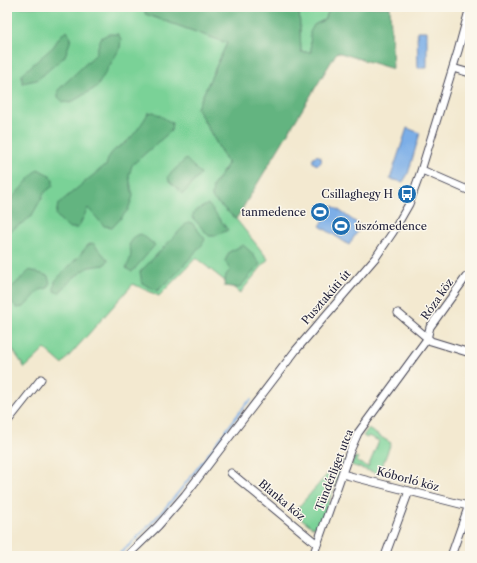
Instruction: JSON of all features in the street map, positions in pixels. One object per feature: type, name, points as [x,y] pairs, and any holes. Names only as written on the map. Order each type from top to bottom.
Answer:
[{"type":"street","name":"Pusztakúti út","points":[[127,556],[158,526],[185,495],[296,350],[376,257],[393,232],[408,204],[422,170],[461,41],[468,10]]},
{"type":"street","points":[[461,41],[470,33]]},
{"type":"street","points":[[456,69],[470,73]]},
{"type":"street","points":[[422,170],[470,191]]},
{"type":"street","name":"Róza köz","points":[[427,339],[430,327],[436,317],[466,277],[470,276]]},
{"type":"street","name":"Róza köz","points":[[398,313],[427,339],[470,353]]},
{"type":"street","name":"Tündérliget utca","points":[[313,556],[354,443],[364,424],[427,339]]},
{"type":"street","points":[[7,422],[41,379]]},
{"type":"street","name":"Blanka köz","points":[[232,473],[317,544]]},
{"type":"street","name":"Kóborló köz","points":[[342,474],[469,504]]},
{"type":"street","points":[[385,556],[409,491]]},
{"type":"street","points":[[451,556],[469,504]]},
{"type":"green space","points":[[7,7],[145,7],[146,14],[227,43],[197,108],[228,164],[213,186],[212,198],[236,219],[268,259],[240,293],[196,258],[159,296],[133,284],[62,364],[45,349],[25,368],[7,341]]},
{"type":"green space","points":[[145,7],[299,7],[301,52],[311,52],[310,32],[314,25],[324,20],[331,7],[390,7],[393,69],[337,52],[236,219],[212,198],[213,186],[228,164],[197,108],[227,43],[145,14]]},
{"type":"green space","points":[[299,7],[331,7],[324,20],[314,25],[311,52],[301,52]]},
{"type":"green space","points":[[67,31],[71,37],[65,56],[37,80],[22,83],[22,74],[53,47],[61,35]]},
{"type":"green space","points":[[108,34],[118,34],[121,39],[120,48],[97,87],[70,103],[63,102],[58,97],[58,90],[95,55],[101,38]]},
{"type":"green space","points":[[154,112],[172,123],[171,131],[132,165],[129,176],[133,196],[128,210],[113,227],[104,226],[88,208],[78,228],[71,228],[64,224],[56,215],[58,204],[106,166],[112,152],[131,137],[141,125],[148,113]]},
{"type":"green space","points":[[186,159],[201,174],[183,194],[169,181],[168,176]]},
{"type":"green space","points":[[38,169],[49,175],[53,180],[53,186],[45,192],[31,217],[9,232],[7,230],[7,204]]},
{"type":"green space","points":[[208,204],[228,230],[215,236],[209,236],[192,217],[195,211]]},
{"type":"green space","points":[[188,222],[192,223],[205,239],[202,245],[174,276],[157,291],[142,283],[140,272]]},
{"type":"green space","points":[[141,234],[155,245],[132,272],[126,268],[131,254],[129,245],[135,236]]},
{"type":"green space","points":[[93,243],[108,260],[105,265],[89,267],[73,278],[59,293],[54,291],[55,281],[88,245]]},
{"type":"green space","points":[[243,245],[250,251],[260,264],[239,288],[224,286],[226,275],[230,270],[225,261],[229,252]]},
{"type":"green space","points":[[30,270],[48,276],[50,284],[48,288],[40,290],[24,307],[17,308],[7,296],[9,290]]},
{"type":"green space","points":[[368,429],[391,443],[379,474],[351,465],[355,457],[358,458],[357,462],[368,467],[379,441],[368,436],[367,438],[363,436]]},
{"type":"green space","points":[[340,460],[343,460],[321,524],[319,527],[312,527],[294,512]]},
{"type":"water","points":[[417,31],[427,31],[427,68],[418,68]]},
{"type":"water","points":[[407,128],[420,133],[408,174],[403,182],[390,179]]},
{"type":"water","points":[[317,155],[322,160],[317,165],[312,160]]},
{"type":"water","name":"úszómedence","points":[[333,206],[361,226],[349,245],[320,226]]},
{"type":"waterway","points":[[117,556],[136,539],[170,503],[246,404],[251,400]]},
{"type":"place","name":"Csillaghegy H","points":[[407,194]]},
{"type":"place","name":"tanmedence","points":[[320,212]]},
{"type":"place","name":"úszómedence","points":[[341,226]]}]
